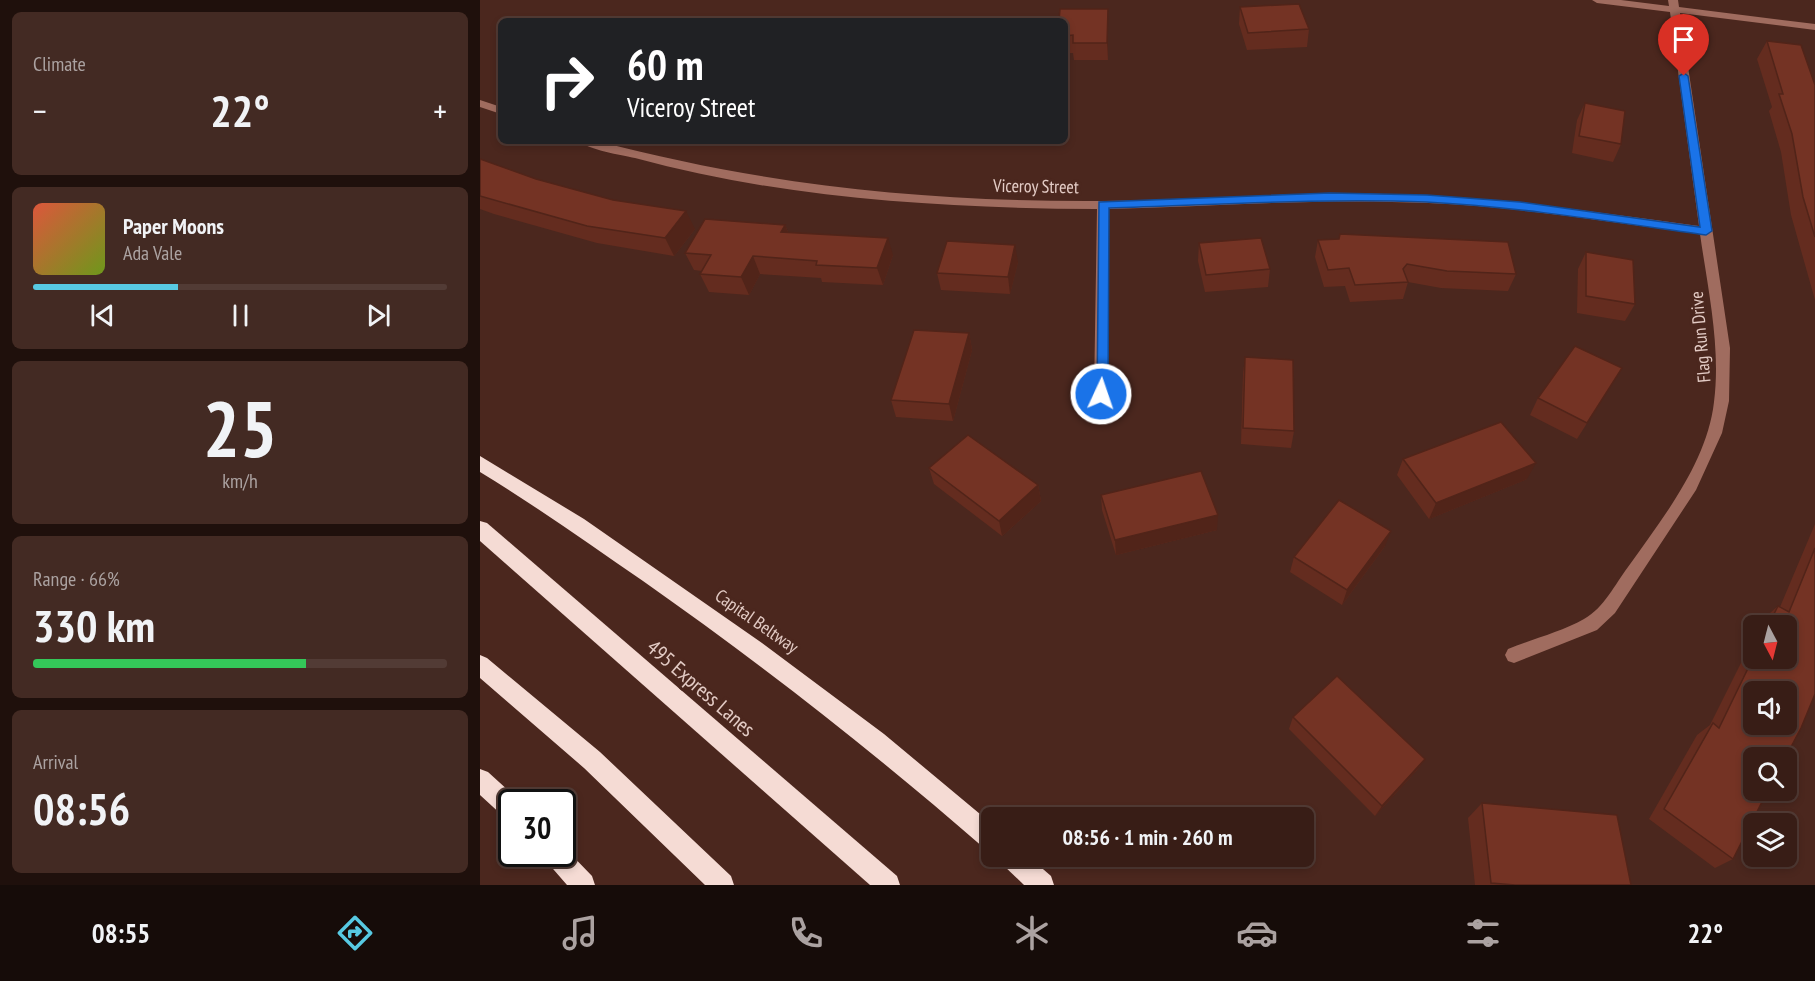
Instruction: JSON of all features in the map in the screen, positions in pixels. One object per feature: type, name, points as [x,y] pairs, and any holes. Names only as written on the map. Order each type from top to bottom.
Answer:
[{"type":"highway","name":"Capital Beltway","points":[[480,463],[540,497],[789,672],[981,830]]},
{"type":"highway","name":"495 Express Lanes","points":[[480,529],[888,885]]},
{"type":"highway","points":[[480,665],[592,760],[722,885]]},
{"type":"highway","points":[[480,780],[498,796]]},
{"type":"highway","points":[[567,867],[583,885]]},
{"type":"highway","points":[[1022,867],[1042,885]]},
{"type":"street","points":[[1597,0],[1673,5],[1815,27]]},
{"type":"street","name":"Flag Run Drive","points":[[1514,655],[1591,624],[1609,608],[1699,470],[1713,438],[1724,385],[1723,348],[1673,5]]},
{"type":"street","points":[[480,103],[498,110]]},
{"type":"street","name":"Viceroy Street","points":[[596,144],[670,164],[798,186],[957,202],[1103,205],[1330,197],[1427,199],[1520,206],[1706,231]]},
{"type":"street","points":[[1101,394],[1103,205]]},
{"type":"building","points":[[1299,4],[1309,29],[1248,33],[1240,7]]},
{"type":"building","points":[[1060,9],[1108,9],[1107,43],[1073,43],[1073,35],[1068,36],[1068,18],[1059,18]]},
{"type":"building","points":[[1767,41],[1801,45],[1815,85],[1815,237],[1803,197],[1792,134],[1779,94],[1783,94]]},
{"type":"building","points":[[1585,103],[1625,111],[1621,144],[1579,136]]},
{"type":"building","points":[[480,159],[536,179],[613,200],[686,211],[665,238],[587,226],[480,196]]},
{"type":"building","points":[[705,219],[785,225],[781,232],[888,238],[877,268],[816,265],[817,261],[753,256],[741,277],[700,274],[711,255],[685,253]]},
{"type":"building","points":[[1340,234],[1508,242],[1516,274],[1447,271],[1407,264],[1403,269],[1408,282],[1355,285],[1349,268],[1328,270],[1318,240],[1339,239]]},
{"type":"building","points":[[1261,238],[1270,269],[1206,275],[1199,243]]},
{"type":"building","points":[[947,241],[1015,245],[1008,277],[937,273]]},
{"type":"building","points":[[1586,252],[1633,260],[1635,304],[1586,296]]},
{"type":"building","points":[[914,330],[969,333],[949,404],[891,400]]},
{"type":"building","points":[[1575,346],[1622,368],[1587,423],[1538,398]]},
{"type":"building","points":[[1245,357],[1293,360],[1294,431],[1243,428]]},
{"type":"building","points":[[1501,422],[1536,463],[1436,503],[1403,459]]},
{"type":"building","points":[[968,435],[1038,485],[999,521],[929,468]]},
{"type":"building","points":[[1201,471],[1218,515],[1115,540],[1101,495]]},
{"type":"building","points":[[1339,500],[1391,531],[1347,590],[1294,557]]},
{"type":"building","points":[[1815,548],[1815,694],[1801,728],[1791,747],[1743,747],[1743,801],[1762,801],[1756,813],[1743,813],[1743,839],[1733,859],[1664,809],[1713,723],[1719,728],[1748,669],[1797,669],[1797,615],[1774,615],[1778,606],[1789,612]]},
{"type":"building","points":[[1337,676],[1425,759],[1382,806],[1293,717]]},
{"type":"building","points":[[1482,803],[1617,815],[1631,885],[1491,883]]},
{"type":"route","points":[[1101,394],[1103,205],[1330,197],[1427,199],[1520,206],[1706,231],[1684,76]]}]
